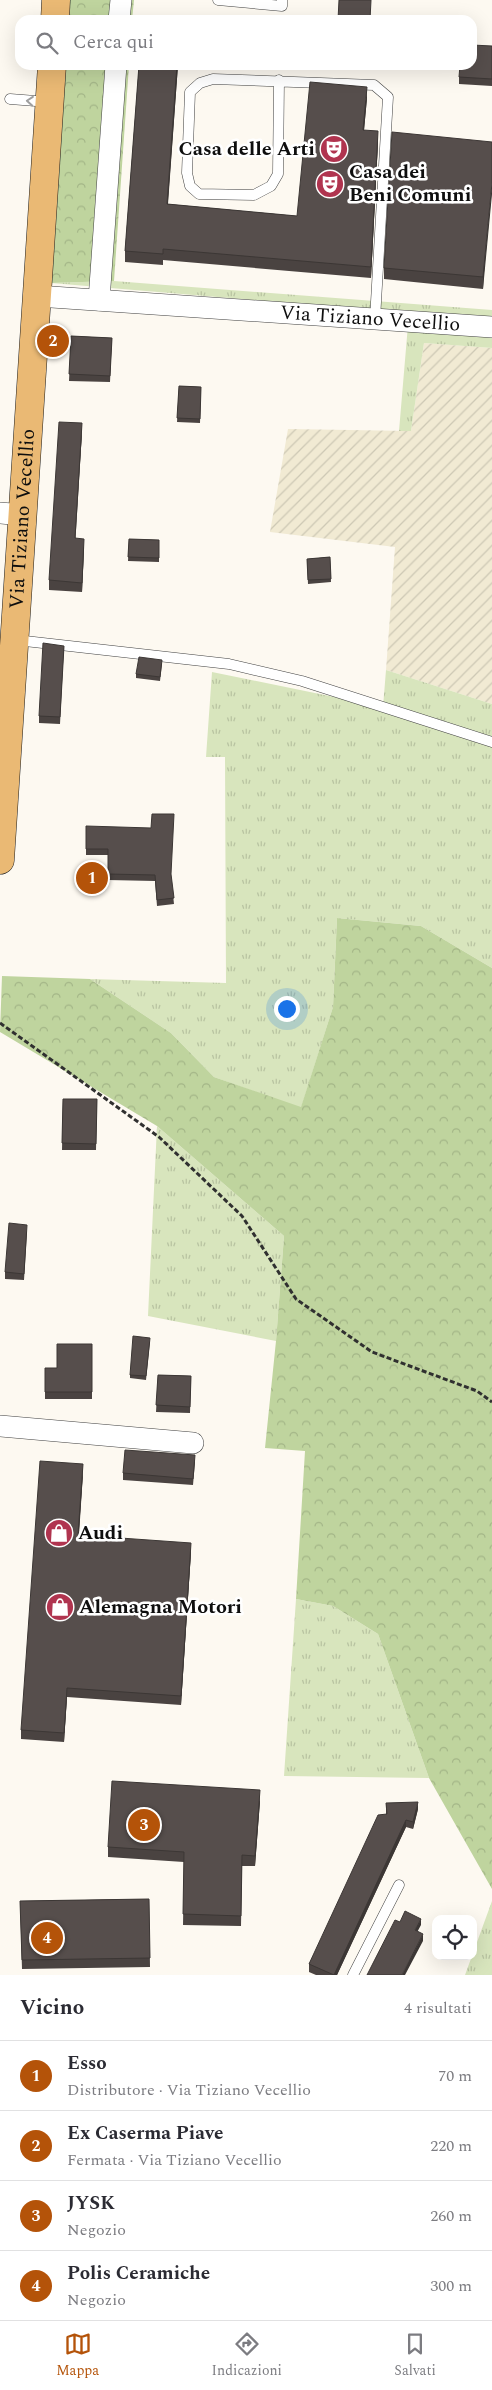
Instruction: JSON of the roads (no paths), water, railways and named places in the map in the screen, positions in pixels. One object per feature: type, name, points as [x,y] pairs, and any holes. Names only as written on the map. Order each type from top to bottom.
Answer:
[{"type":"main road","points":[[55,15],[56,0]]},
{"type":"main road","name":"Via Tiziano Vecellio","points":[[0,860],[15,640],[11,514],[37,296],[52,70]]},
{"type":"street","points":[[120,15],[121,0]]},
{"type":"street","points":[[99,300],[116,70]]},
{"type":"street","name":"Via Tiziano Vecellio","points":[[37,296],[492,327]]},
{"type":"street","points":[[0,1426],[193,1443]]},
{"type":"lane","points":[[218,0],[282,6],[282,0]]},
{"type":"lane","points":[[280,80],[278,174],[271,186],[254,195],[199,194],[190,186],[187,173],[190,92],[200,83],[213,79],[280,80],[374,85],[388,97],[375,319]]},
{"type":"lane","points":[[10,99],[50,102]]},
{"type":"lane","points":[[15,640],[229,664],[302,681],[492,742]]},
{"type":"lane","points":[[353,1975],[399,1885]]},
{"type":"place","name":"Casa delle Arti","points":[[334,149]]},
{"type":"place","name":"Casa dei Beni Comuni","points":[[330,184]]},
{"type":"place","name":"Ex Caserma Piave","points":[[53,341]]},
{"type":"place","name":"Esso","points":[[92,878]]},
{"type":"place","name":"Audi","points":[[59,1533]]},
{"type":"place","name":"Alemagna Motori","points":[[60,1607]]},
{"type":"place","name":"JYSK","points":[[144,1825]]},
{"type":"place","name":"Polis Ceramiche","points":[[47,1938]]}]
